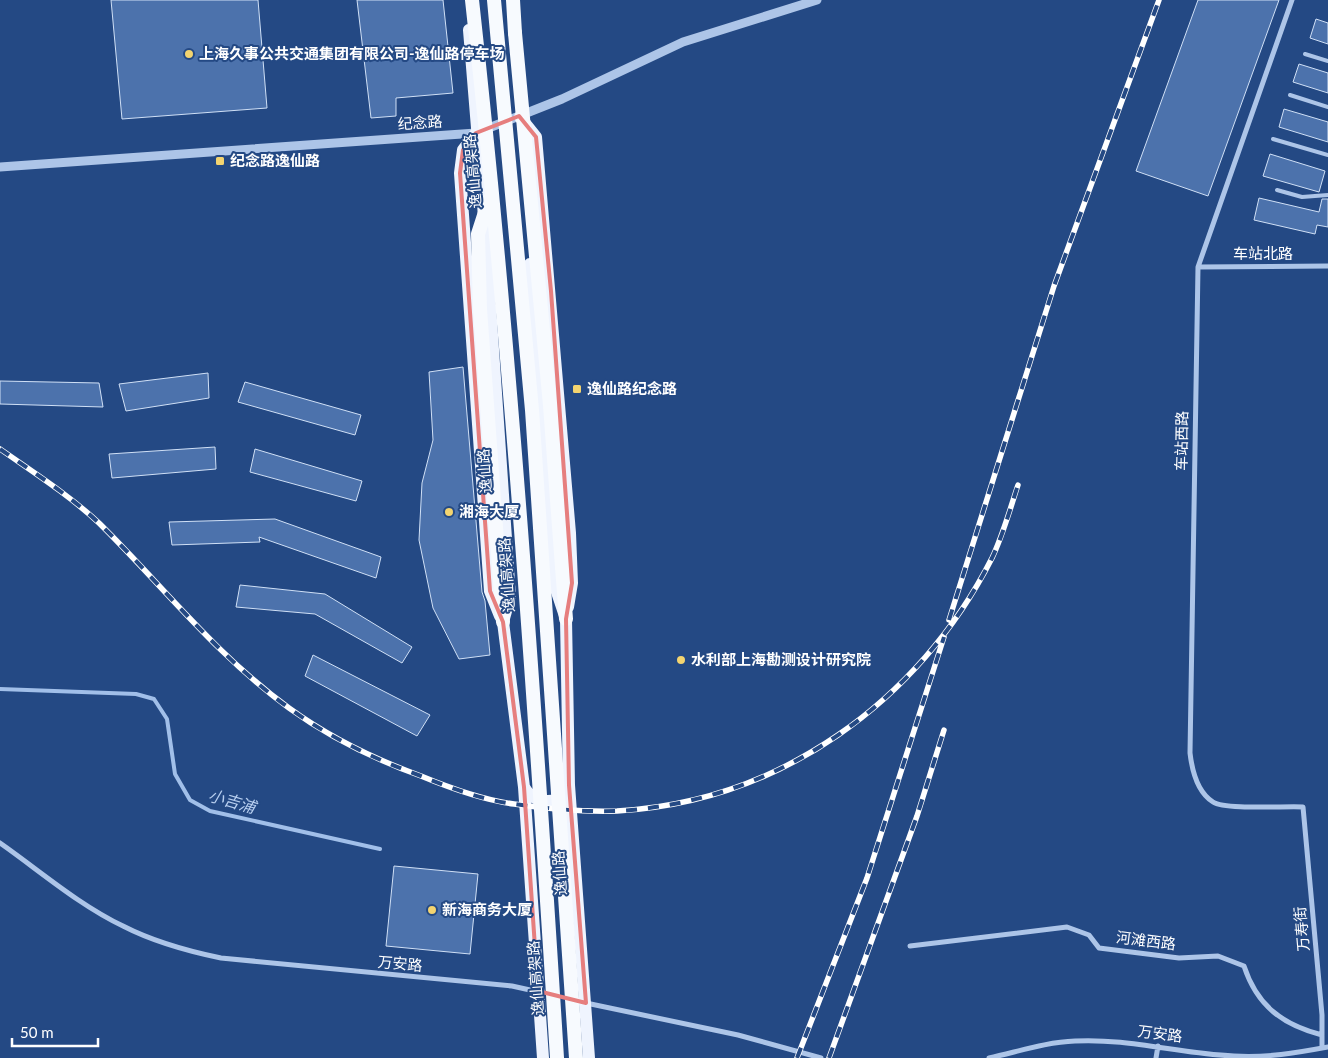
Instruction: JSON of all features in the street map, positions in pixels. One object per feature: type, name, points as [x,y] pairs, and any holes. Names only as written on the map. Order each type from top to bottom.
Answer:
[{"type":"highway","name":"逸仙高架路","points":[[472,0],[492,192],[544,840],[557,1058]]},
{"type":"highway","points":[[494,0],[532,410],[576,1058]]},
{"type":"highway","points":[[513,0],[550,405],[566,620]]},
{"type":"highway","points":[[508,137],[516,33]]},
{"type":"highway","points":[[492,192],[478,234],[480,309],[503,622]]},
{"type":"main road","name":"逸仙路","points":[[467,0],[510,596],[503,622],[524,786],[543,1058]]},
{"type":"main road","name":"逸仙路","points":[[509,0],[554,583],[566,620],[569,785],[589,1058]]},
{"type":"main road","points":[[519,116],[536,137],[551,291],[572,583],[566,620]]},
{"type":"main road","points":[[476,133],[463,150],[460,173],[490,591],[503,622]]},
{"type":"main road","points":[[524,786],[527,794],[537,800],[549,801],[564,795],[569,785]]},
{"type":"street","name":"纪念路","points":[[0,166],[476,133],[562,99],[683,42],[817,0]]},
{"type":"street","name":"车站西路","points":[[1292,0],[1198,267],[1191,764],[1197,781],[1205,794],[1218,805],[1303,807]]},
{"type":"street","name":"车站北路","points":[[1198,267],[1328,266]]},
{"type":"street","name":"万寿街","points":[[1303,807],[1322,1035],[1325,1048]]},
{"type":"street","name":"万安路","points":[[0,843],[99,913],[149,938],[190,951],[221,958],[512,986],[738,1035],[821,1058]]},
{"type":"street","name":"河滩西路","points":[[910,946],[1067,927],[1089,935],[1099,948],[1179,958],[1218,956],[1244,966],[1250,983],[1273,1014],[1298,1029],[1322,1035]]},
{"type":"street","name":"万安路","points":[[989,1058],[1074,1041],[1158,1046],[1231,1056],[1262,1057],[1325,1048]]},
{"type":"street","points":[[1156,1058],[1158,1046]]},
{"type":"lane","points":[[1305,54],[1328,61]]},
{"type":"lane","points":[[1290,96],[1328,107]]},
{"type":"lane","points":[[1273,139],[1328,155]]},
{"type":"lane","points":[[1277,190],[1302,197],[1328,195]]},
{"type":"highlighted area","points":[[519,116],[536,137],[551,291],[572,583],[566,619],[569,785],[586,1003],[538,991],[524,787],[503,622],[490,591],[460,173],[463,150],[476,133]]},
{"type":"building","name":"上海久事公共交通集团有限公司-逸仙路停车场","points":[[111,0],[258,0],[267,108],[122,119]]},
{"type":"building","points":[[357,0],[443,0],[453,93],[396,98],[396,116],[371,118]]},
{"type":"building","points":[[1198,0],[1279,0],[1208,196],[1136,171]]},
{"type":"building","points":[[1316,19],[1328,23],[1328,44],[1310,38]]},
{"type":"building","points":[[1299,64],[1328,73],[1328,93],[1293,82]]},
{"type":"building","points":[[1284,109],[1328,122],[1328,142],[1279,127]]},
{"type":"building","points":[[1270,154],[1325,171],[1319,192],[1263,176]]},
{"type":"building","points":[[1259,198],[1319,212],[1322,199],[1328,199],[1328,227],[1317,225],[1315,234],[1254,220]]},
{"type":"building","name":"湘海大厦","points":[[463,367],[482,592],[485,601],[490,655],[459,659],[433,608],[419,540],[422,483],[433,440],[429,372]]},
{"type":"building","points":[[208,373],[209,398],[126,411],[119,384]]},
{"type":"building","points":[[0,381],[99,383],[103,407],[0,404]]},
{"type":"building","points":[[245,382],[361,415],[355,435],[238,402]]},
{"type":"building","points":[[215,447],[216,469],[112,478],[109,454]]},
{"type":"building","points":[[255,449],[362,481],[356,501],[250,472]]},
{"type":"building","points":[[275,519],[381,557],[376,578],[259,537],[260,542],[172,545],[169,522]]},
{"type":"building","points":[[240,585],[325,594],[412,647],[402,663],[315,614],[236,607]]},
{"type":"building","points":[[313,655],[430,715],[417,736],[305,676]]},
{"type":"building","name":"新海商务大厦","points":[[394,866],[478,874],[470,954],[386,946]]},
{"type":"waterway","name":"小吉浦","points":[[0,689],[136,694],[154,699],[167,719],[175,774],[190,800],[210,811],[380,849]]},
{"type":"railway","points":[[949,620],[1054,286],[1159,0]]},
{"type":"railway","points":[[0,449],[51,484],[99,523],[213,643],[262,687],[304,719],[352,746],[386,762],[467,793],[490,800],[514,804],[591,811],[617,811],[677,803],[734,788],[788,765],[838,735],[884,699],[925,657],[962,610],[992,558],[1018,485]]},
{"type":"railway","points":[[797,1058],[867,878],[944,637]]},
{"type":"railway","points":[[829,1058],[917,816],[944,730]]},
{"type":"place","name":"上海久事公共交通集团有限公司-逸仙路停车场","points":[[189,54]]},
{"type":"place","name":"纪念路逸仙路","points":[[220,161]]},
{"type":"place","name":"逸仙路纪念路","points":[[577,389]]},
{"type":"place","name":"湘海大厦","points":[[449,512]]},
{"type":"place","name":"水利部上海勘测设计研究院","points":[[681,660]]},
{"type":"place","name":"新海商务大厦","points":[[432,910]]}]
